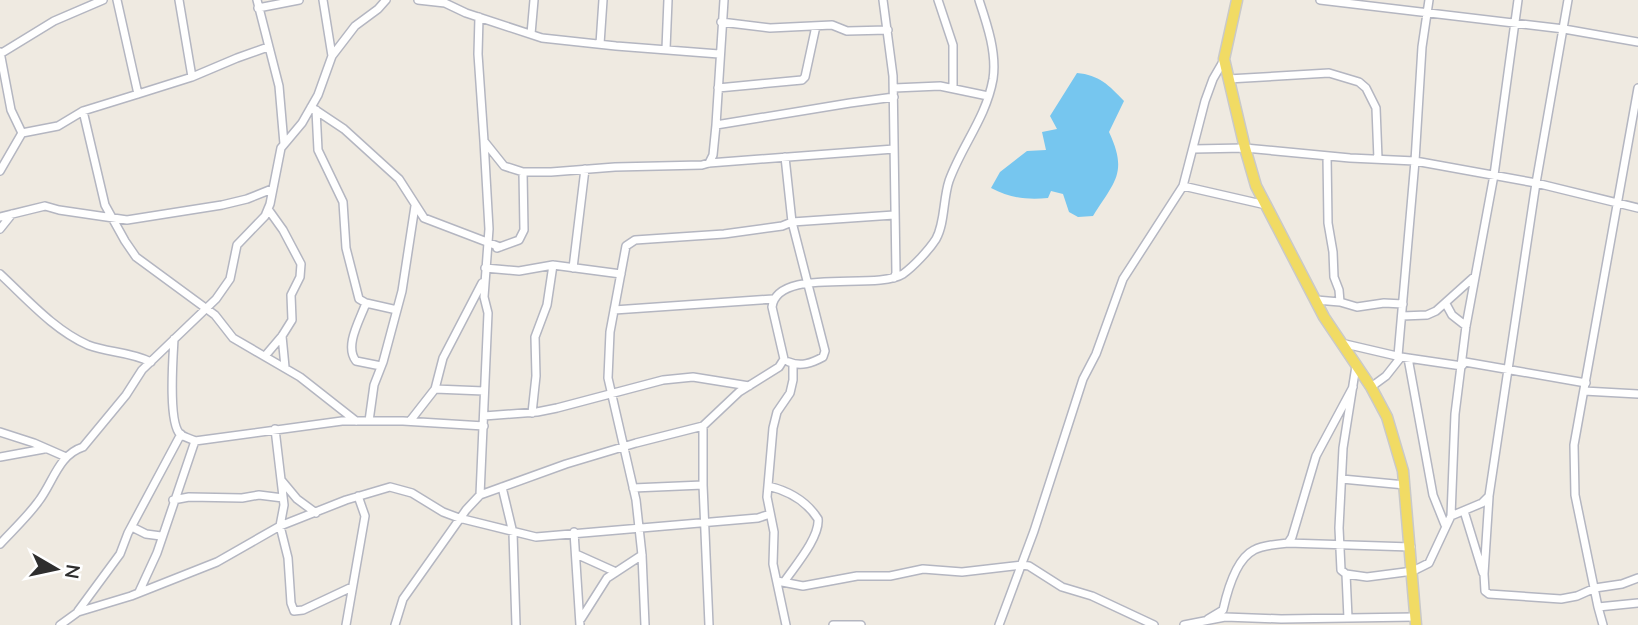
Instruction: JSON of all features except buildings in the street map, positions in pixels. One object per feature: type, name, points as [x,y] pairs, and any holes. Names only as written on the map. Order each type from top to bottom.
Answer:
[{"type":"main road","points":[[1237,0],[1224,59],[1245,148],[1256,186],[1315,300],[1340,343],[1372,388],[1392,430],[1405,485],[1415,621]]},
{"type":"street","points":[[22,134],[11,110],[0,52],[54,21],[103,0]]},
{"type":"street","points":[[117,0],[138,94]]},
{"type":"street","points":[[179,0],[191,77]]},
{"type":"street","points":[[284,145],[279,86],[257,4],[299,0]]},
{"type":"street","points":[[323,0],[332,56]]},
{"type":"street","points":[[0,544],[38,503],[66,457],[73,450],[83,447],[126,395],[142,370],[207,310],[230,279],[237,245],[268,209],[284,145],[314,108],[332,56],[355,26],[386,0]]},
{"type":"street","points":[[418,0],[448,2],[479,17],[542,38],[719,54]]},
{"type":"street","points":[[531,34],[534,0]]},
{"type":"street","points":[[600,44],[603,0]]},
{"type":"street","points":[[666,49],[668,0]]},
{"type":"street","points":[[709,163],[713,155],[716,125],[724,0]]},
{"type":"street","points":[[883,0],[894,88],[894,279]]},
{"type":"street","points":[[938,0],[953,45],[953,88]]},
{"type":"street","points":[[785,157],[792,222],[806,284],[825,351],[823,357],[804,365],[793,364],[784,359],[774,321],[773,299],[777,293],[806,284],[828,280],[894,279],[905,272],[937,237],[949,181],[984,113],[988,96],[993,67],[990,39],[979,0]]},
{"type":"street","points":[[1320,0],[1380,3],[1427,14],[1564,29],[1638,42]]},
{"type":"street","points":[[1429,0],[1422,47],[1402,316],[1403,357],[1433,495],[1445,525]]},
{"type":"street","points":[[1356,366],[1343,448],[1341,570],[1346,574],[1367,577],[1413,572],[1429,563],[1451,516],[1455,414],[1466,326],[1494,175],[1518,0]]},
{"type":"street","points":[[1567,0],[1536,183],[1489,496],[1485,591],[1489,594],[1561,598],[1638,578]]},
{"type":"street","points":[[479,17],[478,54],[488,191],[488,243],[484,279],[484,297],[488,313],[480,495]]},
{"type":"street","points":[[721,22],[770,28],[832,25],[847,31],[888,30]]},
{"type":"street","points":[[718,88],[802,80],[805,77],[816,26]]},
{"type":"street","points":[[0,171],[22,134],[58,126],[83,111],[191,77],[268,47]]},
{"type":"street","points":[[999,625],[1022,565],[1083,379],[1096,354],[1123,279],[1183,186],[1205,102],[1224,59]]},
{"type":"street","points":[[1228,79],[1329,73],[1359,82],[1376,107],[1378,159]]},
{"type":"street","points":[[894,88],[940,86],[988,96]]},
{"type":"street","points":[[1603,625],[1575,495],[1574,445],[1638,88]]},
{"type":"street","points":[[716,125],[894,97]]},
{"type":"street","points":[[314,108],[344,129],[398,179],[424,218],[500,247]]},
{"type":"street","points":[[314,108],[318,149],[343,202],[350,271],[359,299],[397,310]]},
{"type":"street","points":[[83,111],[105,205],[136,257],[215,315],[233,338],[285,367],[356,421]]},
{"type":"street","points":[[484,141],[504,166],[523,172],[702,165],[894,149]]},
{"type":"street","points":[[1193,149],[1245,148],[1415,161],[1536,183],[1638,208]]},
{"type":"street","points":[[1327,156],[1328,223],[1339,302]]},
{"type":"street","points":[[573,268],[585,169]]},
{"type":"street","points":[[487,253],[519,240],[524,230],[523,172]]},
{"type":"street","points":[[1183,186],[1267,205]]},
{"type":"street","points":[[0,217],[45,206],[127,220],[222,205],[272,189]]},
{"type":"street","points":[[369,421],[374,385],[397,310],[415,206]]},
{"type":"street","points":[[265,356],[292,320],[292,295],[300,277],[301,264],[284,230],[268,209]]},
{"type":"street","points":[[0,229],[13,214]]},
{"type":"street","points":[[645,625],[642,555],[633,488],[607,378],[610,332],[625,246],[631,241],[724,233],[782,226],[792,222],[894,215]]},
{"type":"street","points":[[485,268],[519,271],[553,265],[621,274]]},
{"type":"street","points":[[532,413],[536,376],[535,337],[547,305],[553,265]]},
{"type":"street","points":[[0,274],[49,320],[79,339],[103,349],[133,354],[151,362]]},
{"type":"street","points":[[1402,316],[1427,315],[1446,304],[1476,276]]},
{"type":"street","points":[[410,421],[435,389],[443,359],[484,279]]},
{"type":"street","points":[[614,310],[773,299]]},
{"type":"street","points":[[1315,300],[1357,307],[1384,303],[1403,304]]},
{"type":"street","points":[[366,303],[351,352],[356,361],[381,366]]},
{"type":"street","points":[[1446,304],[1452,315],[1466,326]]},
{"type":"street","points":[[282,336],[285,367]]},
{"type":"street","points":[[174,339],[172,401],[176,428],[181,434],[195,441],[356,421],[410,421],[484,426]]},
{"type":"street","points":[[1340,343],[1462,366]]},
{"type":"street","points":[[1350,409],[1358,388],[1372,388],[1403,357]]},
{"type":"street","points":[[395,625],[403,599],[473,500],[480,495],[625,447],[703,426],[739,392],[779,367],[784,359]]},
{"type":"street","points":[[1462,366],[1465,362],[1585,387],[1638,394]]},
{"type":"street","points":[[786,625],[781,581],[773,564],[774,532],[767,497],[773,428],[777,412],[790,393],[793,364]]},
{"type":"street","points":[[484,416],[532,413],[557,408],[663,380],[693,377],[749,386]]},
{"type":"street","points":[[1288,543],[1316,456],[1353,387]]},
{"type":"street","points":[[435,389],[484,391]]},
{"type":"street","points":[[703,426],[709,625]]},
{"type":"street","points":[[275,429],[282,481],[281,526],[294,611],[303,610],[352,587]]},
{"type":"street","points":[[0,432],[66,457]]},
{"type":"street","points":[[60,625],[78,611],[120,554],[181,434]]},
{"type":"street","points":[[139,592],[149,572],[195,441]]},
{"type":"street","points":[[0,458],[49,449]]},
{"type":"street","points":[[1342,479],[1405,485]]},
{"type":"street","points":[[282,481],[297,499],[316,513]]},
{"type":"street","points":[[633,488],[703,485]]},
{"type":"street","points":[[78,611],[139,592],[217,562],[281,526],[390,486],[400,488],[443,512],[460,518],[537,537],[758,518],[770,514]]},
{"type":"street","points":[[768,486],[789,491],[818,519],[819,527],[812,540],[781,581]]},
{"type":"street","points":[[502,487],[513,533],[516,625]]},
{"type":"street","points":[[173,500],[259,495],[283,498]]},
{"type":"street","points":[[346,625],[365,516],[358,496]]},
{"type":"street","points":[[1451,516],[1482,503],[1489,496]]},
{"type":"street","points":[[1464,511],[1484,574]]},
{"type":"street","points":[[132,527],[146,534],[161,536]]},
{"type":"street","points":[[574,532],[581,622]]},
{"type":"street","points":[[1474,543],[1486,538]]},
{"type":"street","points":[[1184,625],[1208,619],[1223,610],[1230,582],[1254,549],[1288,543],[1411,547]]},
{"type":"street","points":[[576,554],[617,572]]},
{"type":"street","points":[[581,622],[607,578],[642,555]]},
{"type":"street","points":[[781,581],[803,586],[857,576],[890,576],[923,569],[962,572],[1022,565],[1029,566],[1062,587],[1092,596],[1154,625]]},
{"type":"street","points":[[1346,574],[1348,618]]},
{"type":"street","points":[[1598,607],[1638,603]]},
{"type":"street","points":[[1208,619],[1348,618],[1415,621]]},
{"type":"street","points":[[833,625],[861,625]]},
{"type":"water","points":[[1077,73],[1103,82],[1124,101],[1109,132],[1118,158],[1113,185],[1093,216],[1078,217],[1069,212],[1063,194],[1051,191],[1048,198],[1026,198],[991,188],[1000,172],[1027,151],[1046,150],[1042,132],[1057,129],[1050,116]]}]
